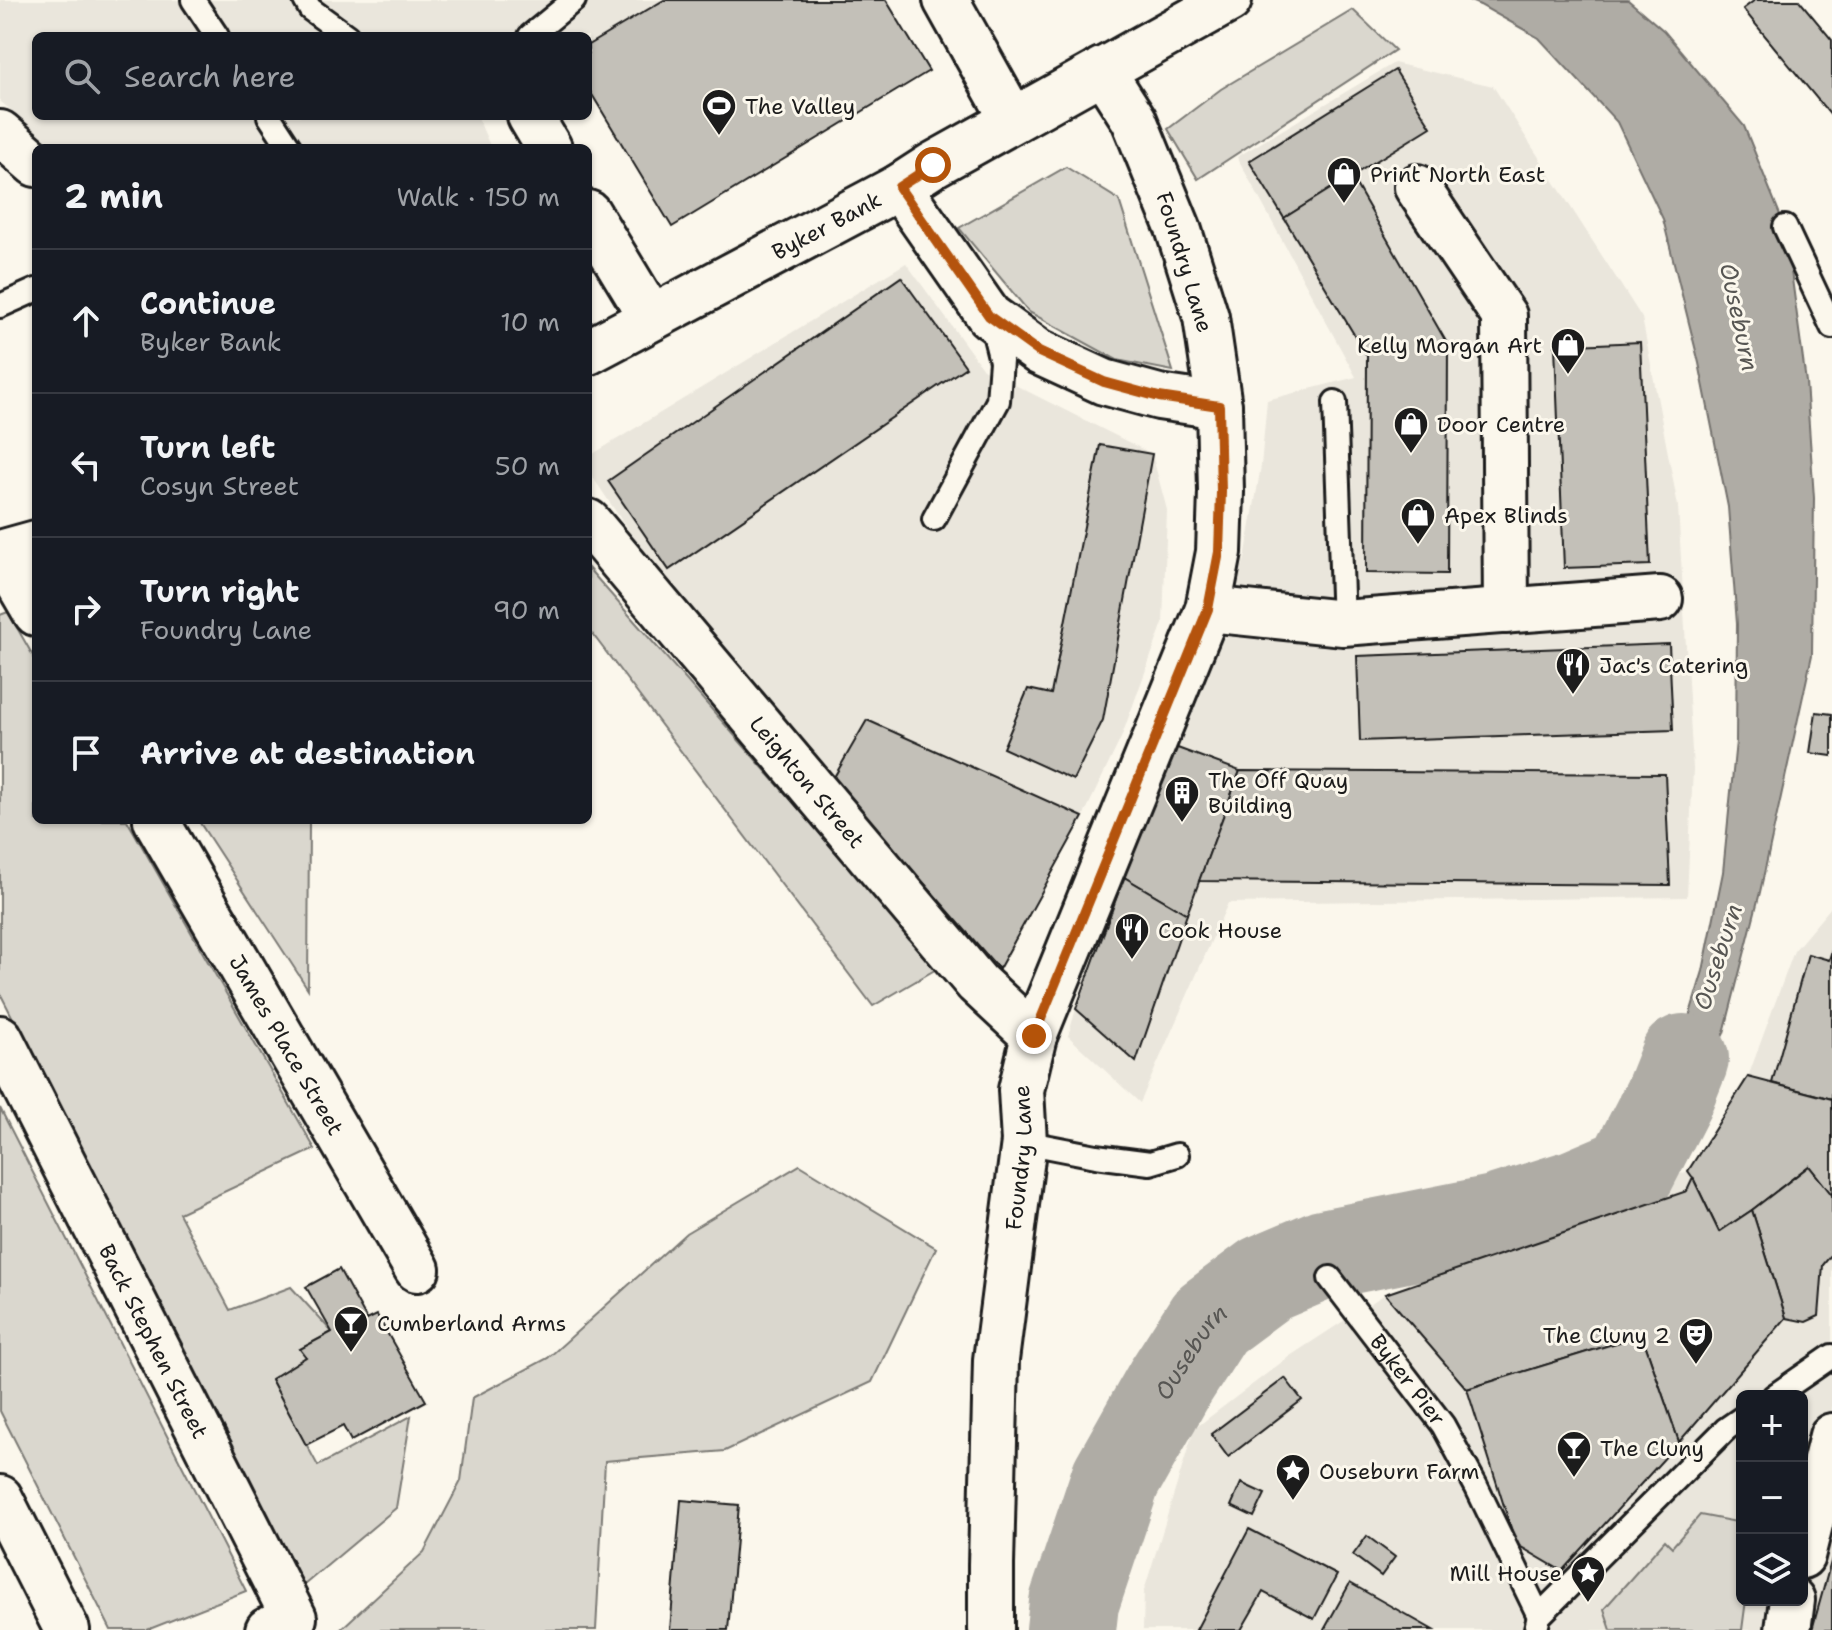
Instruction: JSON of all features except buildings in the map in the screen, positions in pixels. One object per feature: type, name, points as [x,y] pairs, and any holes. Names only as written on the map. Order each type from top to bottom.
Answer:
[{"type":"street","points":[[946,0],[1013,120]]},
{"type":"street","name":"Byker Bank","points":[[592,350],[899,187],[1229,0]]},
{"type":"street","name":"Foundry Lane","points":[[991,1630],[996,1360],[1024,1142],[1021,1090],[1034,1036],[1208,609],[1219,552],[1219,406],[1206,317],[1178,228],[1134,120],[1102,70]]},
{"type":"street","points":[[532,120],[547,144]]},
{"type":"street","points":[[0,133],[32,161]]},
{"type":"street","points":[[899,187],[989,316],[1039,352],[1104,382],[1159,397],[1219,406]]},
{"type":"street","points":[[1417,187],[1504,316],[1506,611]]},
{"type":"street","points":[[592,220],[651,317]]},
{"type":"street","name":"Leighton Street","points":[[592,527],[977,983],[1034,1036]]},
{"type":"street","points":[[12,550],[32,602]]},
{"type":"street","points":[[1208,609],[1343,623],[1660,599]]},
{"type":"street","name":"James Place Street","points":[[158,824],[417,1269]]},
{"type":"street","name":"Back Stephen Street","points":[[0,1038],[294,1618],[268,1630]]},
{"type":"street","points":[[1808,1534],[1832,1436]]},
{"type":"street","points":[[0,1498],[67,1630]]},
{"type":"street","points":[[1788,1630],[1791,1606]]},
{"type":"lane","points":[[193,0],[214,32]]},
{"type":"lane","points":[[305,0],[310,9],[342,32]]},
{"type":"lane","points":[[535,32],[574,0]]},
{"type":"lane","points":[[272,120],[287,144]]},
{"type":"lane","points":[[1785,227],[1832,327]]},
{"type":"lane","points":[[0,306],[32,292]]},
{"type":"lane","points":[[934,519],[998,401],[1001,361],[989,316]]},
{"type":"lane","points":[[1335,402],[1343,623]]},
{"type":"lane","points":[[1024,1142],[1150,1163],[1177,1155]]},
{"type":"lane","name":"Byker Pier","points":[[1330,1278],[1443,1425],[1476,1486],[1537,1623]]},
{"type":"lane","points":[[1783,1390],[1832,1356]]},
{"type":"lane","points":[[1537,1623],[1736,1422]]},
{"type":"shaded area","points":[[0,0],[664,0],[592,43],[592,32],[32,32],[32,120],[479,120],[489,144],[50,144],[0,101]]},
{"type":"shaded area","points":[[1353,10],[1395,50],[1198,179],[1168,129],[1221,89]]},
{"type":"shaded area","points":[[1394,63],[1493,86],[1642,318],[1678,506],[1693,769],[1687,897],[1228,903],[1140,1103],[1068,1036],[1076,1009],[1172,746],[1245,559],[1261,466],[1267,400],[1356,377],[1237,157]]},
{"type":"shaded area","points":[[1066,167],[1119,200],[1173,371],[1117,360],[1029,312],[959,228]]},
{"type":"shaded area","points":[[906,263],[983,369],[1152,454],[1167,510],[1163,623],[1121,738],[1083,817],[999,969],[673,597],[592,476],[592,455]]},
{"type":"shaded area","points":[[592,573],[938,968],[873,1006],[592,633]]},
{"type":"shaded area","points":[[8,612],[32,654],[32,824],[129,824],[315,1149],[179,1213],[230,1310],[291,1287],[332,1332],[300,1349],[306,1357],[271,1379],[318,1466],[411,1416],[396,1508],[304,1585],[0,993],[0,615]]},
{"type":"shaded area","points":[[201,824],[309,824],[308,989]]},
{"type":"shaded area","points":[[1832,906],[1832,1630],[1143,1630],[1144,1591],[1194,1429],[1290,1356],[1385,1294],[1688,1171],[1748,1077],[1794,951]]},
{"type":"shaded area","points":[[0,1108],[246,1591],[147,1630],[111,1630],[0,1411]]},
{"type":"shaded area","points":[[800,1165],[936,1248],[872,1382],[725,1451],[605,1461],[596,1630],[340,1630],[424,1552],[461,1481],[472,1398],[548,1358],[686,1233]]},
{"type":"shaded area","points":[[1700,1515],[1736,1522],[1736,1606],[1745,1606],[1742,1630],[1611,1630],[1604,1609],[1665,1540],[1672,1547]]},
{"type":"water","points":[[1468,0],[1628,0],[1664,31],[1744,126],[1785,227],[1806,382],[1814,498],[1812,655],[1760,892],[1724,1033],[1677,1131],[1631,1171],[1672,1073],[1703,971],[1723,872],[1736,741],[1737,624],[1728,507],[1699,363],[1663,219],[1617,122],[1539,38]]},
{"type":"waterway","name":"Ouseburn","points":[[1071,1630],[1074,1603],[1116,1478],[1169,1384],[1210,1320],[1265,1279],[1324,1254],[1495,1220],[1577,1194],[1631,1171],[1668,1099],[1684,1059]]},
{"type":"place","name":"The Valley","points":[[719,137]]},
{"type":"place","name":"Print North East","points":[[1344,205]]},
{"type":"place","name":"Kelly Morgan Art","points":[[1568,376]]},
{"type":"place","name":"Door Centre","points":[[1411,455]]},
{"type":"place","name":"Apex Blinds","points":[[1418,546]]},
{"type":"place","name":"Jac's Catering","points":[[1573,696]]},
{"type":"place","name":"The Off Quay Building","points":[[1182,824]]},
{"type":"place","name":"Cook House","points":[[1132,961]]},
{"type":"place","name":"Cumberland Arms","points":[[351,1354]]},
{"type":"place","name":"The Cluny 2","points":[[1696,1366]]},
{"type":"place","name":"The Cluny","points":[[1574,1479]]},
{"type":"place","name":"Ouseburn Farm","points":[[1293,1502]]},
{"type":"place","name":"Mill House","points":[[1588,1604]]},
{"type":"route","points":[[933,165],[899,187],[989,316],[1039,352],[1104,382],[1159,397],[1219,406],[1219,552],[1208,609],[1034,1036]]}]
